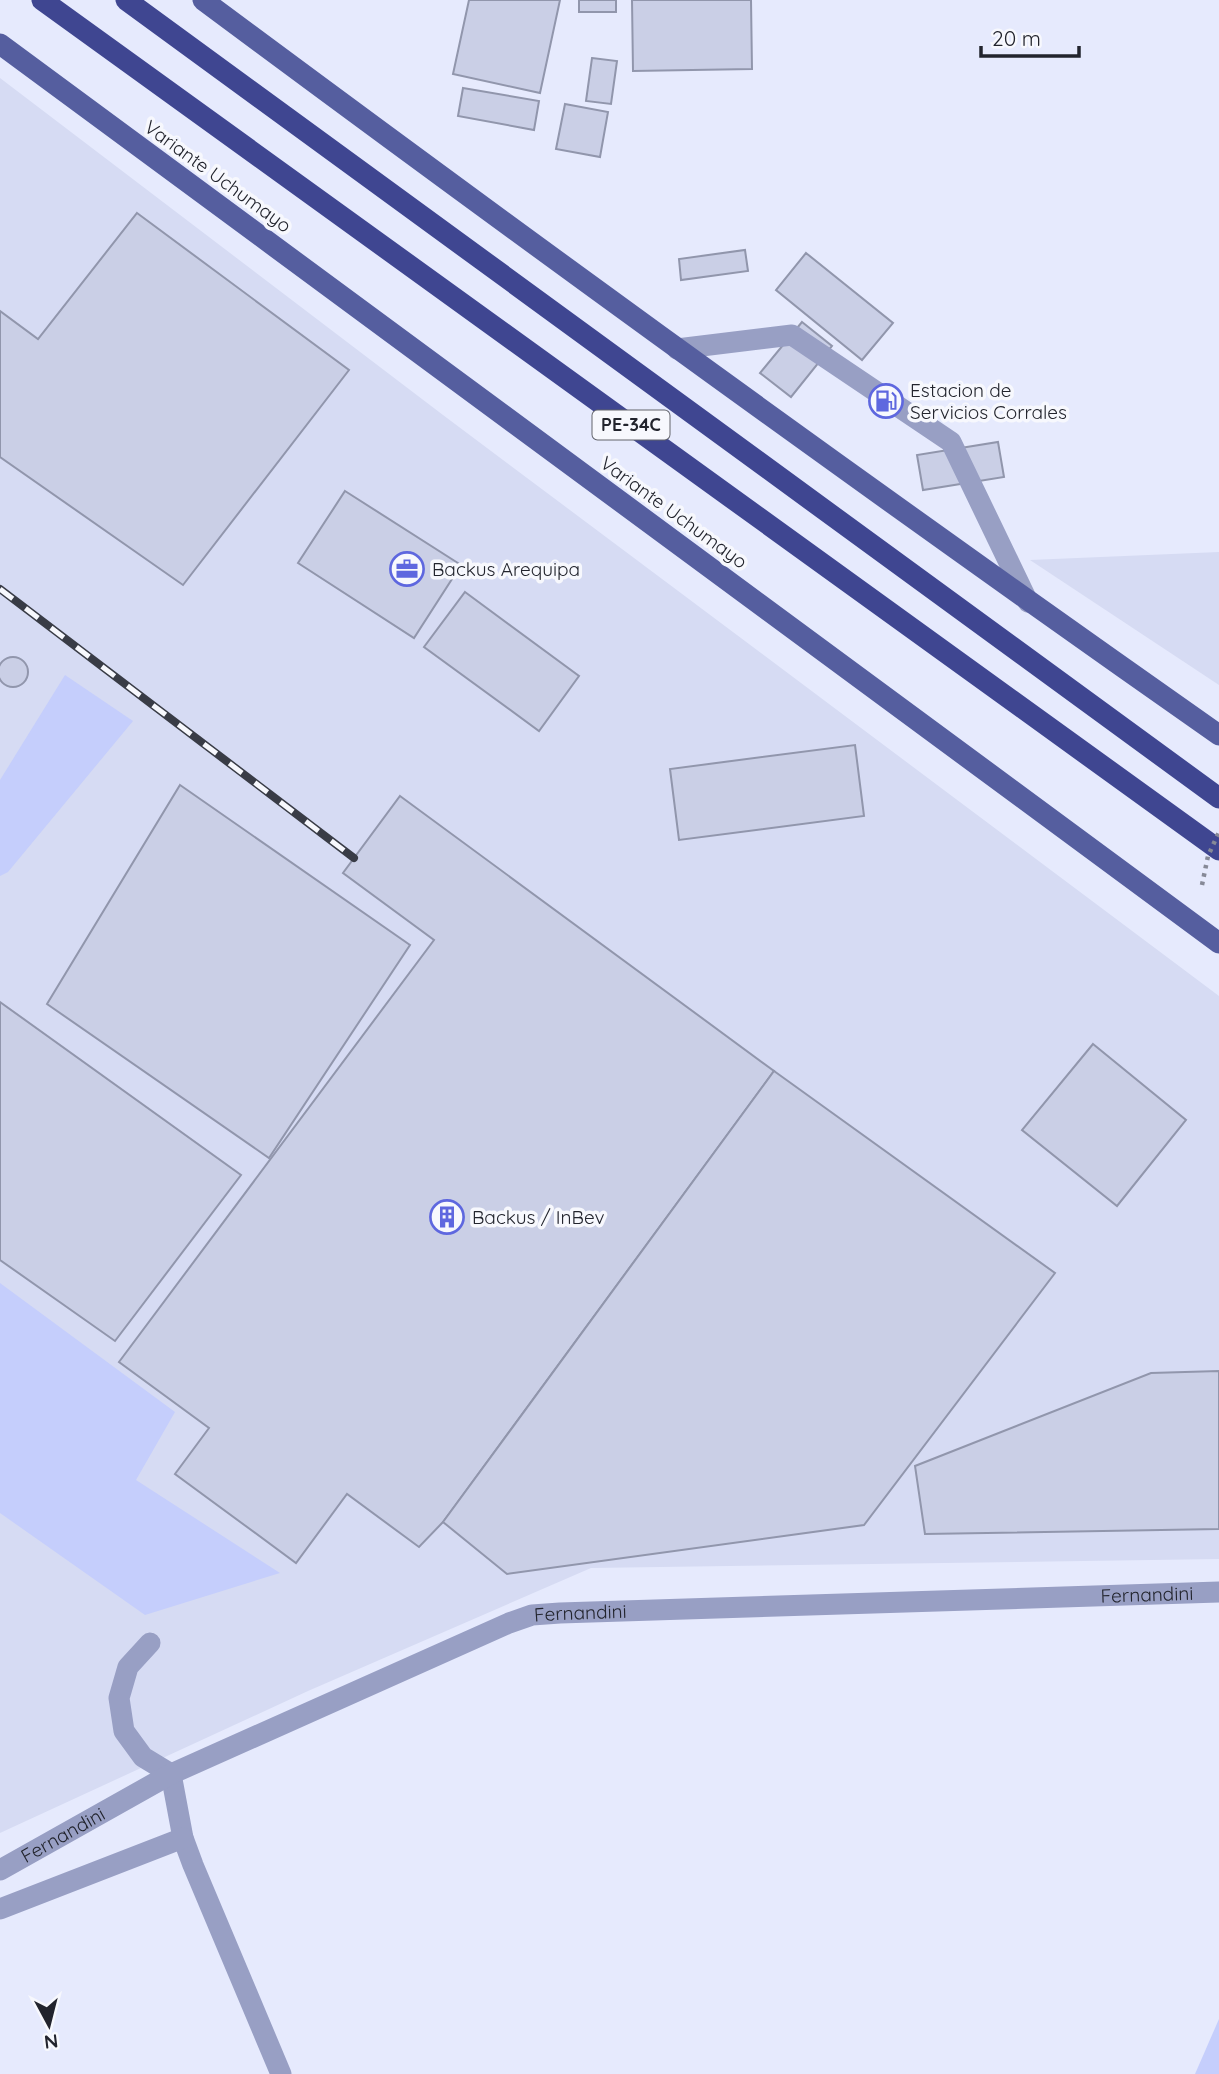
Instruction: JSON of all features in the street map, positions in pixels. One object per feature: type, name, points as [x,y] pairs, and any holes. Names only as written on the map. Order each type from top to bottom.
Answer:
[{"type":"highway","name":"Variante Uchumayo","points":[[42,0],[1219,850]]},
{"type":"highway","name":"PE-34C","points":[[127,0],[1219,798]]},
{"type":"main road","points":[[202,0],[677,348],[1219,735]]},
{"type":"main road","name":"Variante Uchumayo","points":[[0,44],[1219,943]]},
{"type":"street","points":[[677,348],[792,335],[951,442],[1028,601]]},
{"type":"street","name":"Fernandini","points":[[0,1870],[171,1774],[509,1623],[533,1615],[1006,1597],[1219,1592]]},
{"type":"street","points":[[150,1643],[128,1667],[119,1699],[124,1731],[143,1757],[171,1774],[183,1838],[281,2074]]},
{"type":"street","points":[[0,1909],[183,1838]]},
{"type":"path","points":[[1202,885],[1208,856],[1219,832]]},
{"type":"shaded area","points":[[0,78],[443,415],[1219,996],[1219,1559],[591,1568],[308,1691],[0,1833]]},
{"type":"shaded area","points":[[1219,552],[1219,685],[1030,560]]},
{"type":"shaded area","points":[[65,675],[133,721],[8,872],[0,876],[0,780]]},
{"type":"shaded area","points":[[0,1283],[175,1412],[136,1480],[280,1573],[145,1615],[0,1513]]},
{"type":"shaded area","points":[[1219,2019],[1219,2074],[1195,2074]]},
{"type":"building","points":[[469,0],[560,0],[540,93],[453,74]]},
{"type":"building","points":[[579,0],[616,0],[616,12],[579,12]]},
{"type":"building","points":[[632,0],[751,0],[752,69],[633,71]]},
{"type":"building","points":[[592,58],[617,61],[611,104],[586,101]]},
{"type":"building","points":[[463,88],[539,101],[534,130],[458,116]]},
{"type":"building","points":[[565,104],[608,112],[600,157],[556,149]]},
{"type":"building","points":[[137,213],[349,370],[183,585],[0,457],[0,311],[38,339]]},
{"type":"building","points":[[745,250],[748,271],[681,280],[679,259]]},
{"type":"building","points":[[806,253],[893,323],[862,360],[776,290]]},
{"type":"building","points":[[802,322],[832,346],[791,397],[760,373]]},
{"type":"building","points":[[998,442],[1004,477],[923,490],[917,455]]},
{"type":"building","points":[[345,491],[461,565],[414,638],[298,563]]},
{"type":"building","points":[[465,592],[579,676],[539,731],[424,647]]},
{"type":"building","points":[[13,657],[24,661],[28,672],[24,683],[13,687],[2,683],[-2,672],[2,661]]},
{"type":"building","points":[[855,745],[864,816],[679,840],[670,769]]},
{"type":"building","points":[[180,785],[410,945],[269,1158],[47,1004]]},
{"type":"building","name":"Backus / InBev","points":[[400,796],[774,1071],[443,1522],[419,1547],[347,1494],[296,1563],[175,1474],[209,1428],[119,1362],[434,940],[343,873]]},
{"type":"building","points":[[0,1002],[241,1175],[115,1341],[0,1260]]},
{"type":"building","points":[[1093,1044],[1186,1120],[1117,1206],[1022,1130]]},
{"type":"building","points":[[774,1071],[1055,1273],[864,1525],[507,1574],[443,1522]]},
{"type":"building","points":[[1219,1371],[1219,1529],[925,1534],[915,1466],[1151,1373]]},
{"type":"railway","points":[[0,589],[354,858]]},
{"type":"place","name":"Estacion de Servicios Corrales","points":[[886,401]]},
{"type":"place","name":"Backus Arequipa","points":[[407,569]]},
{"type":"place","name":"Backus / InBev","points":[[447,1217]]}]
